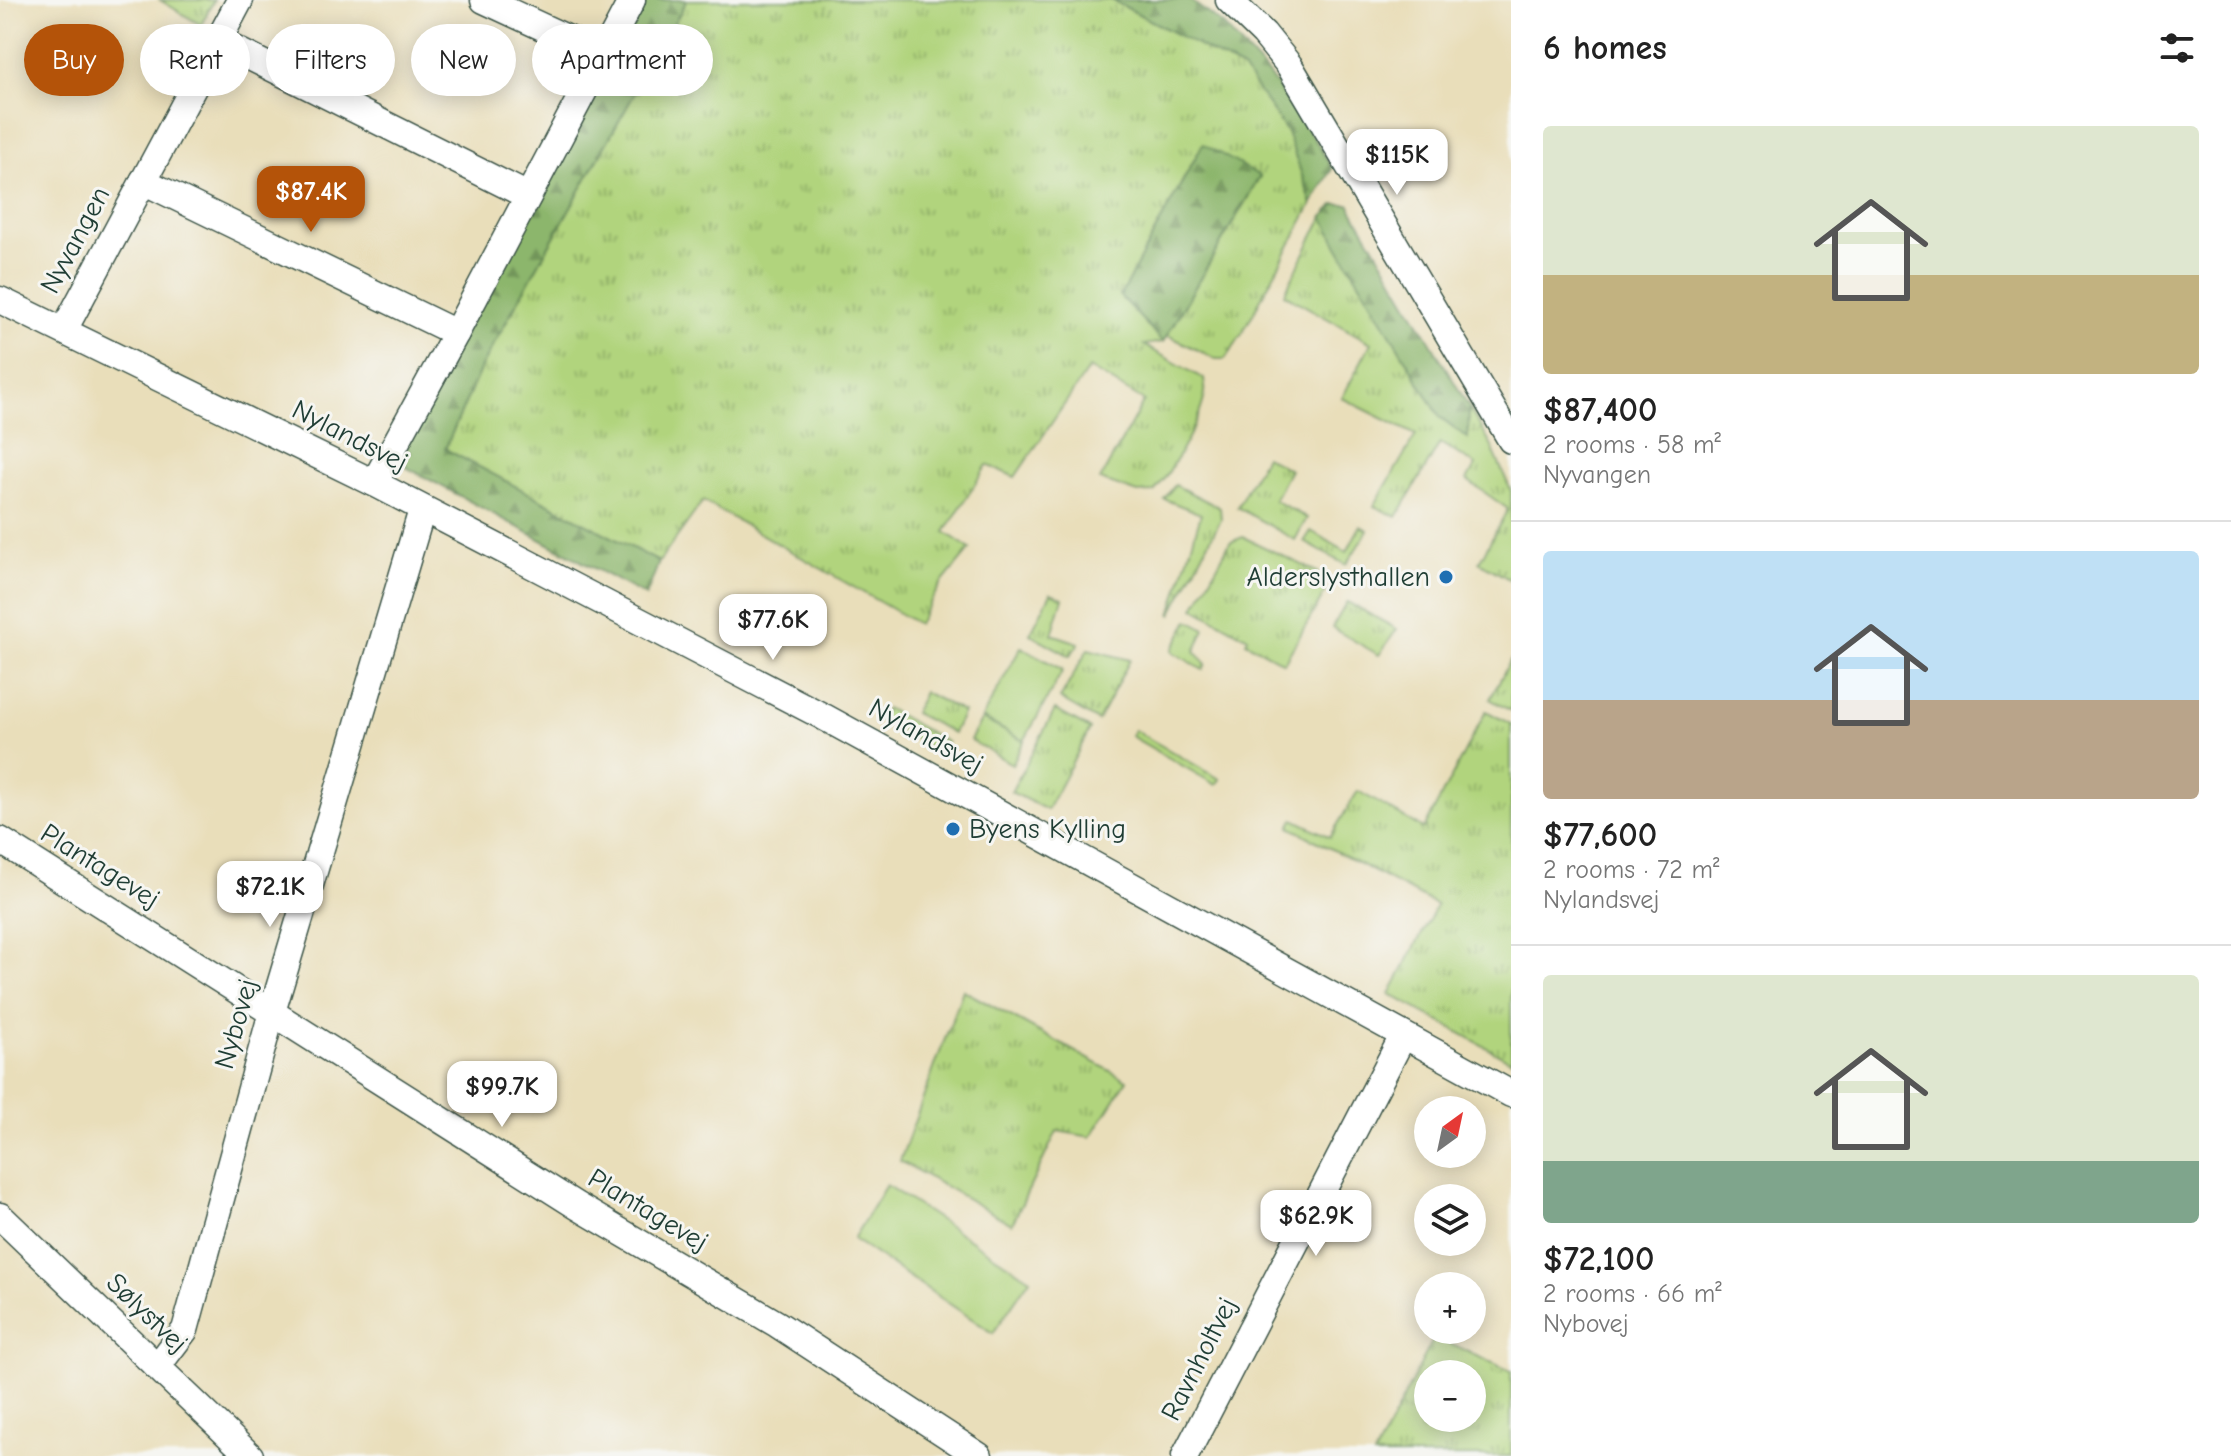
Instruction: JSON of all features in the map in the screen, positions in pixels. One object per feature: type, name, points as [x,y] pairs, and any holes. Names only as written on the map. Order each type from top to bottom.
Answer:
[{"type":"street","name":"Nyvangen","points":[[227,24],[240,0]]},
{"type":"street","points":[[484,0],[536,24]]},
{"type":"street","points":[[619,24],[632,0]]},
{"type":"street","points":[[1229,0],[1264,34],[1289,65],[1508,428]]},
{"type":"street","points":[[250,57],[528,196]]},
{"type":"street","name":"Nyvangen","points":[[64,330],[189,96]]},
{"type":"street","points":[[374,483],[581,96]]},
{"type":"street","name":"Nyvangen","points":[[143,181],[456,333]]},
{"type":"street","name":"Nylandsvej","points":[[0,300],[374,483],[824,717],[1511,1094]]},
{"type":"street","name":"Nybovej","points":[[157,1367],[185,1330],[272,1012],[422,510]]},
{"type":"street","name":"Plantagevej","points":[[0,840],[577,1206],[777,1324],[979,1456]]},
{"type":"street","name":"Ravnholtvej","points":[[1185,1456],[1403,1036]]},
{"type":"street","name":"Sølystvej","points":[[0,1216],[250,1456]]},
{"type":"green space","points":[[160,0],[214,0],[199,24]]},
{"type":"green space","points":[[640,0],[687,0],[674,24],[627,24]]},
{"type":"green space","points":[[687,0],[1112,0],[1243,69],[1287,132],[1312,204],[1242,334],[1225,359],[1216,359],[1167,335],[1260,177],[1202,145],[1120,296],[1163,342],[1144,345],[1204,379],[1203,403],[1192,430],[1154,492],[1138,493],[1100,480],[1144,401],[1089,368],[1015,477],[987,465],[945,532],[970,549],[940,585],[918,624],[703,501],[659,562],[445,449],[482,365],[633,96],[713,96],[713,24],[674,24]]},
{"type":"green space","points":[[1112,0],[1190,0],[1223,25],[1268,74],[1332,169],[1312,204],[1287,132],[1243,69]]},
{"type":"green space","points":[[589,96],[633,96],[482,365],[445,449],[659,562],[646,596],[406,467],[403,449]]},
{"type":"green space","points":[[1203,144],[1260,176],[1163,342],[1120,296]]},
{"type":"green space","points":[[1335,204],[1349,204],[1469,407],[1468,438],[1440,417],[1338,246],[1323,217]]},
{"type":"green space","points":[[1323,217],[1440,417],[1467,437],[1469,407],[1492,447],[1511,491],[1511,580],[1479,562],[1508,509],[1467,480],[1476,465],[1440,443],[1397,517],[1374,506],[1416,435],[1342,398],[1371,343],[1284,294]]},
{"type":"green space","points":[[1265,456],[1290,470],[1274,500],[1307,518],[1295,540],[1237,507]]},
{"type":"green space","points":[[1175,485],[1220,508],[1221,519],[1171,615],[1201,514],[1164,499]]},
{"type":"green space","points":[[1360,526],[1368,530],[1346,565],[1304,542],[1311,531],[1347,552]]},
{"type":"green space","points":[[1243,537],[1317,572],[1326,591],[1284,663],[1195,608],[1230,542]]},
{"type":"green space","points":[[1051,593],[1063,598],[1052,634],[1079,643],[1070,656],[1030,634]]},
{"type":"green space","points":[[1347,602],[1397,629],[1379,655],[1332,628]]},
{"type":"green space","points":[[1189,620],[1205,629],[1195,651],[1206,664],[1203,670],[1172,651]]},
{"type":"green space","points":[[1021,647],[1063,670],[1024,741],[982,718]]},
{"type":"green space","points":[[1088,649],[1130,660],[1098,721],[1060,699]]},
{"type":"green space","points":[[1511,659],[1511,711],[1490,699]]},
{"type":"green space","points":[[924,692],[963,712],[953,733],[914,713]]},
{"type":"green space","points":[[886,708],[947,742],[941,753],[879,719]]},
{"type":"green space","points":[[1055,710],[1090,729],[1047,810],[1011,792]]},
{"type":"green space","points":[[1486,711],[1511,724],[1511,1061],[1390,994],[1437,905],[1290,827],[1294,819],[1330,837],[1358,791],[1424,829]]},
{"type":"green space","points":[[982,719],[1024,741],[1012,764],[970,740]]},
{"type":"green space","points":[[1134,730],[1220,779],[1216,785],[1131,736]]},
{"type":"green space","points":[[963,990],[1127,1080],[1091,1137],[1057,1131],[1012,1224],[900,1161]]},
{"type":"green space","points":[[886,1185],[1030,1279],[993,1333],[853,1239]]},
{"type":"green space","points":[[1431,1344],[1450,1344],[1486,1360],[1423,1360]]},
{"type":"green space","points":[[1486,1360],[1511,1371],[1511,1456],[1374,1456],[1414,1377],[1414,1432],[1486,1432]]},
{"type":"place","name":"Alderslysthallen","points":[[1446,577]]},
{"type":"place","name":"Byens Kylling","points":[[953,829]]}]
